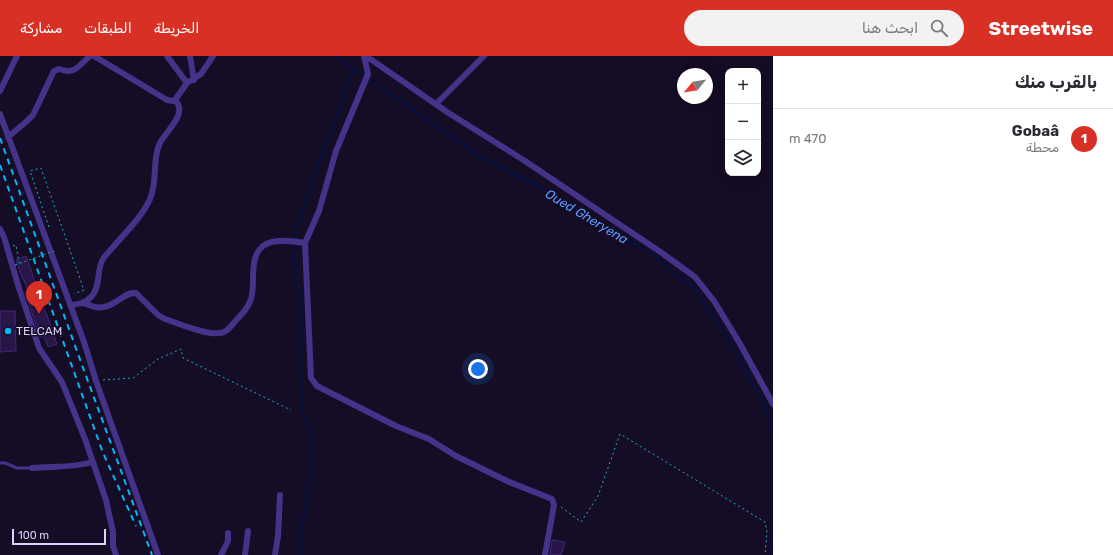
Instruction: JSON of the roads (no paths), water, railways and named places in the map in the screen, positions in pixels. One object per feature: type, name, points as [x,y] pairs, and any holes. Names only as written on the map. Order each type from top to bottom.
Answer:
[{"type":"street","points":[[0,90],[17,56]]},
{"type":"street","points":[[8,137],[33,115],[54,71],[58,69],[69,72],[90,56]]},
{"type":"street","points":[[94,56],[167,100],[175,100]]},
{"type":"street","points":[[167,56],[187,83]]},
{"type":"street","points":[[190,56],[194,80]]},
{"type":"street","points":[[175,100],[187,83],[194,80],[201,74],[213,56]]},
{"type":"street","points":[[365,56],[368,74],[336,151],[319,211],[305,243],[310,378],[317,386],[396,426],[429,439],[456,456],[507,482],[548,497],[554,502],[554,508],[545,555]]},
{"type":"street","points":[[365,56],[446,112],[525,161],[695,277],[705,288],[718,308],[743,349],[773,404]]},
{"type":"street","points":[[438,102],[484,56]]},
{"type":"street","points":[[70,305],[84,303],[92,297],[97,289],[100,268],[104,257],[139,217],[150,199],[155,178],[156,157],[160,143],[180,112],[178,104],[175,100]]},
{"type":"street","points":[[0,114],[70,305],[158,555]]},
{"type":"street","points":[[0,229],[4,237],[39,348],[62,382],[93,462],[106,500],[113,532],[113,546],[116,555]]},
{"type":"street","points":[[84,303],[96,308],[107,306],[116,303],[129,293],[136,293],[140,295],[158,315],[165,319],[211,334],[221,333],[227,330],[244,312],[249,304],[252,293],[255,261],[259,250],[264,245],[271,242],[305,243]]},
{"type":"street","points":[[32,468],[80,466],[93,462]]},
{"type":"street","points":[[275,555],[278,536],[280,495]]},
{"type":"street","points":[[245,555],[248,531]]},
{"type":"street","points":[[221,555],[228,541],[228,533]]},
{"type":"lane","points":[[0,463],[5,463],[17,468],[32,468]]},
{"type":"waterway","name":"Oued Gheryena","points":[[336,56],[478,155],[533,184],[654,256],[694,288],[719,325],[760,396],[769,416],[773,435]]},
{"type":"waterway","points":[[299,555],[301,526],[307,504],[312,455],[311,433],[302,410],[299,296],[293,255],[296,230],[306,198],[354,68]]},
{"type":"waterway","name":"Oued Gheryena","points":[[770,555],[773,524]]},
{"type":"railway","points":[[0,138],[152,555]]},
{"type":"railway","points":[[0,165],[103,453],[136,526]]},
{"type":"place","name":"Gobaâ","points":[[39,314]]},
{"type":"place","name":"TELCAM","points":[[8,331]]}]
